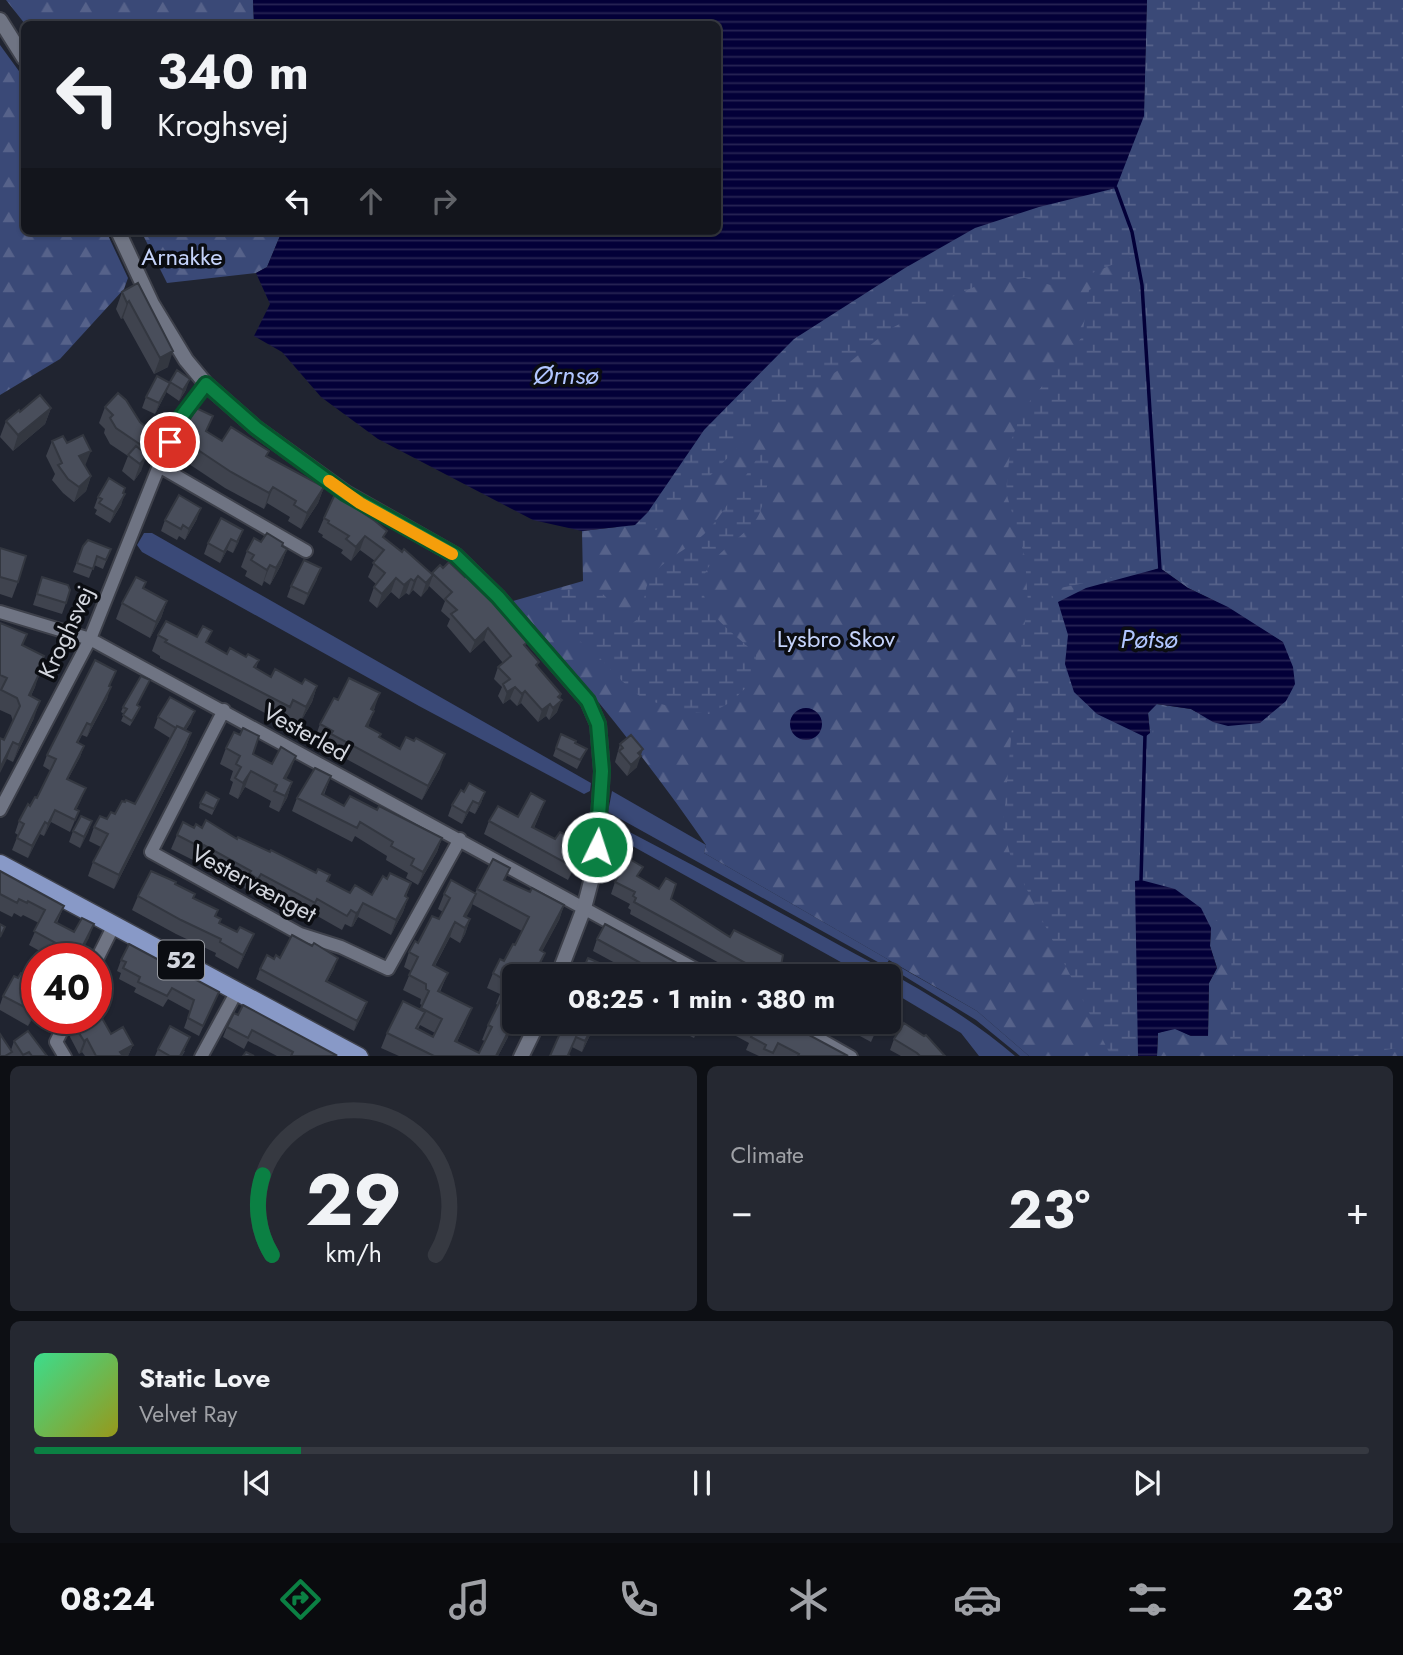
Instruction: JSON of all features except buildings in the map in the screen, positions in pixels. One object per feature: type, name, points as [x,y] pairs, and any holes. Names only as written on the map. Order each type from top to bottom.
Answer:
[{"type":"main road","name":"52","points":[[0,864],[357,1056]]},
{"type":"street","points":[[0,20],[21,53]]},
{"type":"street","points":[[120,235],[152,304],[180,351],[206,384],[256,428],[346,494],[455,555],[498,597],[588,701],[598,724],[602,771],[593,874],[584,908],[563,964]]},
{"type":"street","name":"Kroghsvej","points":[[0,810],[90,639],[181,417],[206,384]]},
{"type":"street","points":[[159,466],[306,551]]},
{"type":"street","name":"Vesterled","points":[[0,612],[90,639],[686,964]]},
{"type":"street","name":"Vestervænget","points":[[223,710],[151,852],[300,934],[341,947],[388,969],[460,839]]},
{"type":"street","points":[[105,943],[114,925]]},
{"type":"street","points":[[201,1056],[237,991]]},
{"type":"street","points":[[60,1034],[56,1042],[65,1056]]},
{"type":"street","points":[[522,1056],[532,1034]]},
{"type":"street","points":[[811,1034],[851,1056]]},
{"type":"green space","points":[[6,0],[253,0],[254,21],[23,21]]},
{"type":"green space","name":"Lysbro Skov","points":[[1147,0],[1403,0],[1403,1056],[1157,1056],[1158,1033],[1175,1028],[1191,1036],[1208,1036],[1209,983],[1217,968],[1210,946],[1211,928],[1141,880],[1138,1056],[1029,1056],[977,1011],[901,967],[901,964],[896,964],[704,853],[706,845],[661,782],[513,601],[583,581],[582,531],[635,525],[1144,116]],"holes":[[[1160,568],[1188,588],[1228,607],[1283,642],[1213,722],[1191,709],[1156,704],[1148,713],[1150,733],[1065,664],[1068,635],[1143,574]]]},
{"type":"green space","points":[[1147,0],[1403,0],[1403,1047],[1349,1056],[1230,1056],[1232,929],[1141,880],[1135,882],[1138,1056],[1111,1056],[1011,858],[1003,827],[1017,673],[1028,604],[1025,557],[1006,492],[1011,441],[1022,411],[1082,337],[1089,290],[1130,271],[1131,257],[1058,287],[1025,278],[983,283],[947,299],[890,329],[845,366],[799,395],[752,433],[658,529],[646,534],[634,525],[616,528],[695,383],[1144,116]],"holes":[[[1160,568],[1283,642],[1260,723],[1155,705],[1152,738],[1098,714],[1078,695],[1071,682],[1066,667],[1067,629],[1050,590]]]},
{"type":"green space","points":[[0,45],[21,74],[21,235],[108,235],[128,278],[124,289],[60,359],[0,395]]},
{"type":"green space","name":"Arnakke","points":[[143,235],[280,235],[267,267],[256,273],[167,283]]},
{"type":"green space","points":[[766,450],[770,469],[759,514],[716,558],[703,580],[703,593],[710,609],[720,622],[756,655],[754,680],[731,702],[709,714],[643,699],[591,649],[571,635],[556,630],[531,602],[556,591],[579,589],[599,592],[608,600],[617,617],[628,626],[640,615],[647,587],[655,572],[710,528],[758,457]]},
{"type":"green space","points":[[144,533],[152,533],[591,783],[590,791],[584,794],[419,706],[142,552],[137,545]]},
{"type":"green space","points":[[612,791],[706,845],[704,853],[889,960],[886,964],[881,964],[608,812]]},
{"type":"green space","points":[[622,828],[873,964],[844,964],[618,838]]},
{"type":"green space","points":[[901,968],[977,1011],[1029,1056],[1020,1056],[976,1020],[901,974]]},
{"type":"green space","points":[[901,979],[974,1024],[1015,1056],[979,1056],[961,1033],[901,997]]},
{"type":"water","name":"Ørnsø","points":[[253,0],[1147,0],[1144,116],[1116,188],[1039,207],[975,228],[905,268],[794,339],[704,430],[648,512],[635,525],[582,531],[533,520],[378,439],[321,397],[282,352],[254,336],[270,304],[256,273],[267,267],[280,235],[721,235],[721,21],[254,21]]},
{"type":"water","name":"Pøtsø","points":[[1160,568],[1188,588],[1228,607],[1283,642],[1293,667],[1295,684],[1286,701],[1260,723],[1228,726],[1213,722],[1191,709],[1157,704],[1148,713],[1150,733],[1145,737],[1097,714],[1074,692],[1065,664],[1068,635],[1058,602],[1086,588]]},
{"type":"water","points":[[806,708],[817,713],[822,724],[817,735],[806,740],[795,735],[790,724],[795,713]]},
{"type":"water","points":[[1141,880],[1175,889],[1201,908],[1211,928],[1210,946],[1217,968],[1209,983],[1208,1036],[1191,1036],[1175,1029],[1158,1033],[1157,1056],[1138,1056],[1135,881]]},
{"type":"waterway","points":[[1116,188],[1132,232],[1142,285],[1160,570]]},
{"type":"waterway","points":[[1141,880],[1145,735]]},
{"type":"slow traffic","points":[[329,481],[360,503],[452,554]]},
{"type":"route","points":[[170,442],[181,417],[206,384],[294,457],[360,503],[455,555],[477,575],[588,701],[598,724],[602,771],[597,847]]}]
